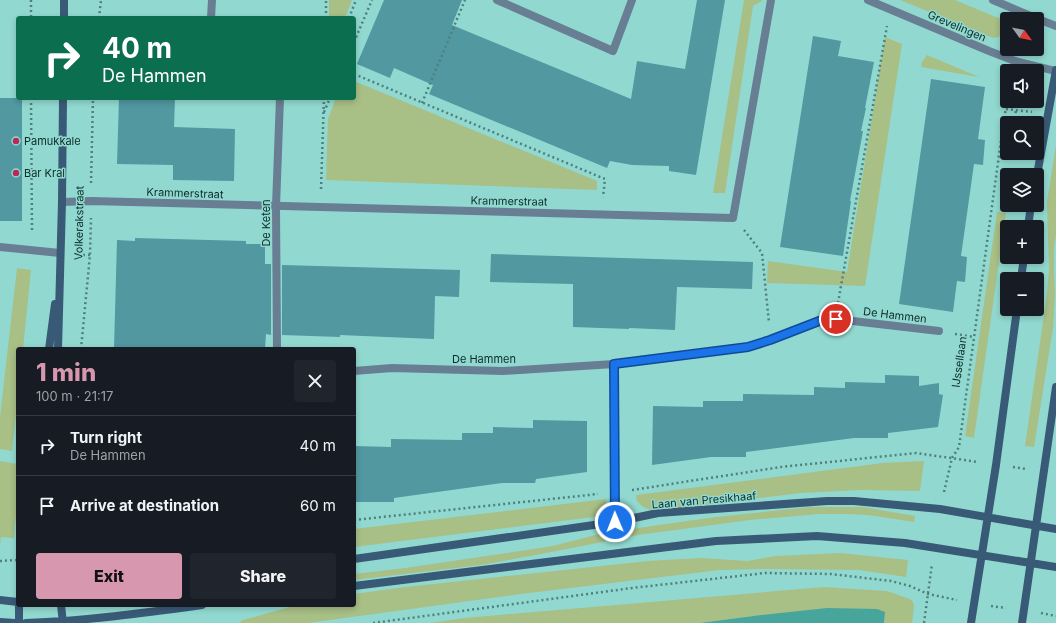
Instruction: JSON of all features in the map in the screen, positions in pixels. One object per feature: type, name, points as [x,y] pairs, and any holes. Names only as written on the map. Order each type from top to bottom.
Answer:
[{"type":"street","points":[[64,0],[64,16]]},
{"type":"street","points":[[211,16],[212,0]]},
{"type":"street","points":[[497,0],[613,51],[632,0]]},
{"type":"street","points":[[734,218],[771,0]]},
{"type":"street","name":"Grevelingen","points":[[868,0],[1015,61],[1056,71]]},
{"type":"street","points":[[993,0],[1056,26]]},
{"type":"street","points":[[1038,168],[1056,71]]},
{"type":"street","name":"Volkerakstraat","points":[[58,347],[63,100]]},
{"type":"street","name":"De Keten","points":[[277,347],[276,206],[280,100]]},
{"type":"street","name":"Krammerstraat","points":[[62,202],[91,201],[734,218]]},
{"type":"street","points":[[0,248],[60,253]]},
{"type":"street","name":"Volkerakstraat","points":[[50,347],[60,253]]},
{"type":"street","points":[[971,623],[997,457],[1016,316]]},
{"type":"street","name":"De Hammen","points":[[356,371],[392,368],[503,371],[614,364],[748,347],[827,318],[939,331]]},
{"type":"street","points":[[614,364],[615,522]]},
{"type":"street","points":[[1022,623],[1056,387]]},
{"type":"street","name":"Laan van Presikhaaf","points":[[356,559],[615,522],[658,514],[827,501],[854,501],[940,509],[1056,529]]},
{"type":"street","points":[[356,586],[716,541],[817,536],[905,543],[982,554],[1056,567]]},
{"type":"street","points":[[0,600],[16,602]]},
{"type":"street","points":[[18,623],[19,607]]},
{"type":"street","points":[[61,607],[63,622]]},
{"type":"street","points":[[26,623],[63,622],[187,607]]},
{"type":"street","points":[[0,622],[15,623]]},
{"type":"path","points":[[31,0],[31,16]]},
{"type":"path","points":[[99,16],[101,0]]},
{"type":"path","points":[[326,0],[326,16]]},
{"type":"path","points":[[350,16],[356,0]]},
{"type":"path","points":[[356,37],[372,0]]},
{"type":"path","points":[[422,103],[465,0]]},
{"type":"path","points":[[836,319],[889,10]]},
{"type":"path","points":[[356,75],[605,179],[601,214]]},
{"type":"path","points":[[31,100],[32,250]]},
{"type":"path","name":"Volkerakstraat","points":[[81,347],[90,255],[93,100]]},
{"type":"path","points":[[321,207],[324,100]]},
{"type":"path","points":[[323,115],[329,100]]},
{"type":"path","name":"IJssellaan","points":[[940,509],[952,458],[959,447],[1006,108]]},
{"type":"path","points":[[1015,116],[1016,110]]},
{"type":"path","points":[[734,218],[762,253],[770,340]]},
{"type":"path","name":"Laan van Presikhaaf","points":[[356,520],[614,492],[780,467],[908,454],[952,458]]},
{"type":"path","points":[[924,623],[934,547]]},
{"type":"path","points":[[0,561],[16,560]]},
{"type":"path","points":[[374,623],[632,588],[765,573],[831,574],[891,581],[910,586],[928,594]]},
{"type":"green space","points":[[329,0],[352,0],[346,16],[329,16]]},
{"type":"green space","points":[[744,0],[762,1],[753,6],[725,193],[713,193]]},
{"type":"green space","points":[[900,0],[955,0],[1000,19],[1000,35],[999,37],[993,38]]},
{"type":"green space","points":[[885,37],[902,44],[865,286],[767,283],[768,261],[847,272]]},
{"type":"green space","points":[[927,55],[979,77],[921,67],[922,62]]},
{"type":"green space","points":[[356,82],[597,181],[597,190],[326,180],[328,119],[335,100],[356,100]]},
{"type":"green space","points":[[1056,145],[1056,235],[1054,247],[1055,295],[1053,328],[1034,447],[1025,446],[1047,294],[1049,269],[1047,202]]},
{"type":"green space","points":[[997,212],[1006,213],[1005,220],[1000,220],[1000,255],[974,438],[965,436]]},
{"type":"green space","points":[[17,268],[31,270],[23,347],[16,347],[16,414],[12,451],[0,449],[0,417]]},
{"type":"green space","points":[[0,461],[16,464],[16,514],[14,538],[1,537],[0,546]]},
{"type":"green space","points":[[924,461],[920,491],[861,490],[801,493],[654,511],[643,507],[637,501],[636,495],[883,463]]},
{"type":"green space","points":[[606,499],[604,507],[594,517],[356,547],[356,529]]},
{"type":"green space","points":[[810,507],[863,507],[915,516],[914,522],[868,515],[847,514],[820,514],[750,520],[638,535],[481,565],[356,580],[356,574],[553,546],[599,534],[716,517]]},
{"type":"green space","points":[[840,553],[908,560],[906,577],[858,570],[720,570],[529,593],[308,623],[241,623],[240,621],[290,607],[356,607],[356,594],[405,587],[648,561],[701,558],[748,561],[775,556]]},
{"type":"green space","points":[[824,587],[887,591],[910,599],[914,606],[912,623],[884,623],[885,612],[761,615],[700,623],[429,623],[465,618]]},
{"type":"water","points":[[827,608],[877,609],[885,612],[884,623],[700,623],[761,615]]},
{"type":"building","points":[[384,0],[462,0],[452,25],[631,99],[637,61],[685,69],[697,0],[725,0],[696,175],[669,171],[669,166],[632,165],[610,161],[607,168],[429,94],[433,85],[394,68],[390,78],[357,64]]},
{"type":"building","points":[[813,36],[841,41],[838,56],[874,62],[861,131],[863,131],[850,201],[843,256],[780,247]]},
{"type":"building","points":[[931,79],[985,87],[978,139],[985,140],[983,165],[974,164],[961,256],[967,257],[965,282],[957,281],[953,312],[899,304]]},
{"type":"building","points":[[0,98],[16,98],[16,100],[22,100],[22,221],[0,221]]},
{"type":"building","points":[[119,100],[175,100],[174,127],[235,129],[234,181],[173,180],[173,165],[117,164]]},
{"type":"building","points":[[135,238],[246,241],[246,244],[265,244],[265,264],[271,264],[271,335],[266,334],[265,347],[114,347],[117,240],[135,241]]},
{"type":"building","points":[[491,254],[753,262],[752,289],[677,287],[675,330],[573,327],[573,284],[490,282]]},
{"type":"building","points":[[282,265],[460,270],[459,297],[435,296],[434,339],[340,335],[340,337],[282,335]]},
{"type":"building","points":[[885,375],[919,376],[919,386],[939,383],[939,394],[943,395],[938,427],[888,433],[888,438],[854,438],[746,452],[746,457],[711,457],[652,465],[653,406],[703,407],[703,401],[743,401],[743,394],[814,395],[814,387],[845,388],[845,382],[885,383]]},
{"type":"building","points":[[533,420],[587,421],[587,472],[536,479],[535,483],[502,483],[394,498],[394,502],[356,502],[356,446],[391,447],[391,439],[462,440],[462,433],[493,433],[493,427],[533,428]]},
{"type":"place","name":"Pamukkale","points":[[16,141]]},
{"type":"place","name":"Bar Kral","points":[[16,173]]},
{"type":"route","points":[[615,522],[614,364],[748,347],[827,318],[836,319]]}]
